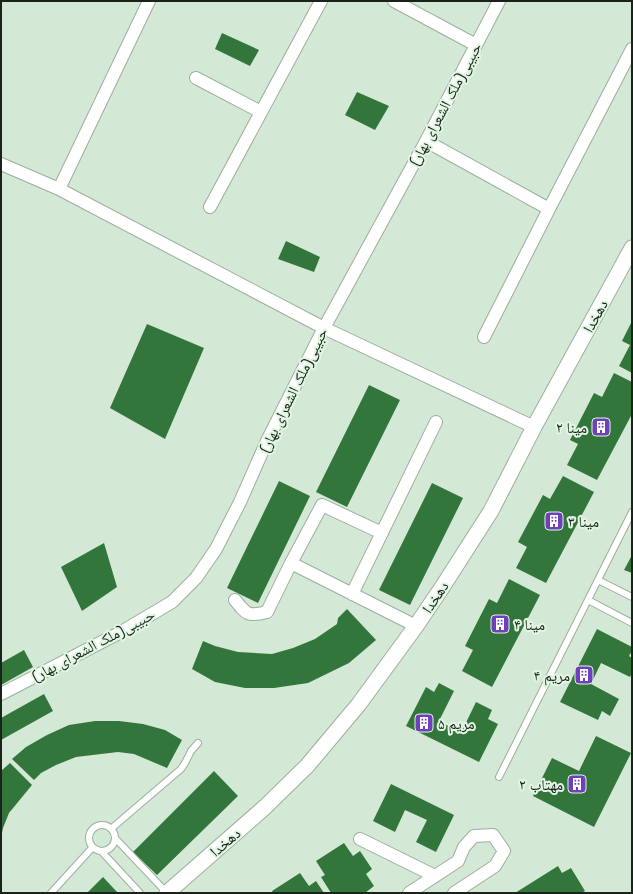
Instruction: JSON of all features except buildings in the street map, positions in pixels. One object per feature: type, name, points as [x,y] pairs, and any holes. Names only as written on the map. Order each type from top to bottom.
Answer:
[{"type":"street","points":[[59,189],[149,1]]},
{"type":"street","points":[[210,207],[321,1]]},
{"type":"street","points":[[394,1],[476,45]]},
{"type":"street","name":"حبیبی(ملک الشعرای بهار)","points":[[1,694],[123,631],[172,602],[196,578],[216,549],[267,441],[324,328],[426,141],[499,1]]},
{"type":"street","points":[[484,337],[632,49]]},
{"type":"street","points":[[196,78],[261,112]]},
{"type":"street","points":[[426,141],[549,209]]},
{"type":"street","points":[[1,164],[59,189],[324,328],[534,427]]},
{"type":"street","name":"دهخدا","points":[[167,893],[265,807],[307,766],[359,704],[416,626],[491,511],[534,427],[632,248]]},
{"type":"street","points":[[352,594],[436,422]]},
{"type":"street","points":[[235,600],[244,612],[256,615],[267,612],[322,505],[382,533]]},
{"type":"street","points":[[291,564],[416,626]]},
{"type":"street","points":[[409,893],[458,861],[464,847],[474,836],[494,835],[504,851],[496,866],[454,893]]},
{"type":"street","points":[[360,839],[435,876]]},
{"type":"lane","points":[[499,777],[632,512]]},
{"type":"lane","points":[[598,580],[632,597]]},
{"type":"lane","points":[[588,600],[632,623]]},
{"type":"lane","points":[[112,828],[181,769],[191,751],[198,743]]},
{"type":"lane","points":[[116,838],[111,848],[102,852],[92,848],[88,838],[92,828],[97,825],[107,825],[112,828],[116,838],[167,893]]},
{"type":"lane","points":[[51,893],[92,848]]},
{"type":"lane","points":[[102,852],[140,893]]},
{"type":"place","name":"مینا ۲","points":[[601,427]]},
{"type":"place","name":"مینا ۳","points":[[554,521]]},
{"type":"place","name":"مینا ۴","points":[[500,624]]},
{"type":"place","name":"مریم ۴","points":[[584,675]]},
{"type":"place","name":"مریم ۵","points":[[424,723]]},
{"type":"place","name":"مهتاب ۲","points":[[577,784]]}]
